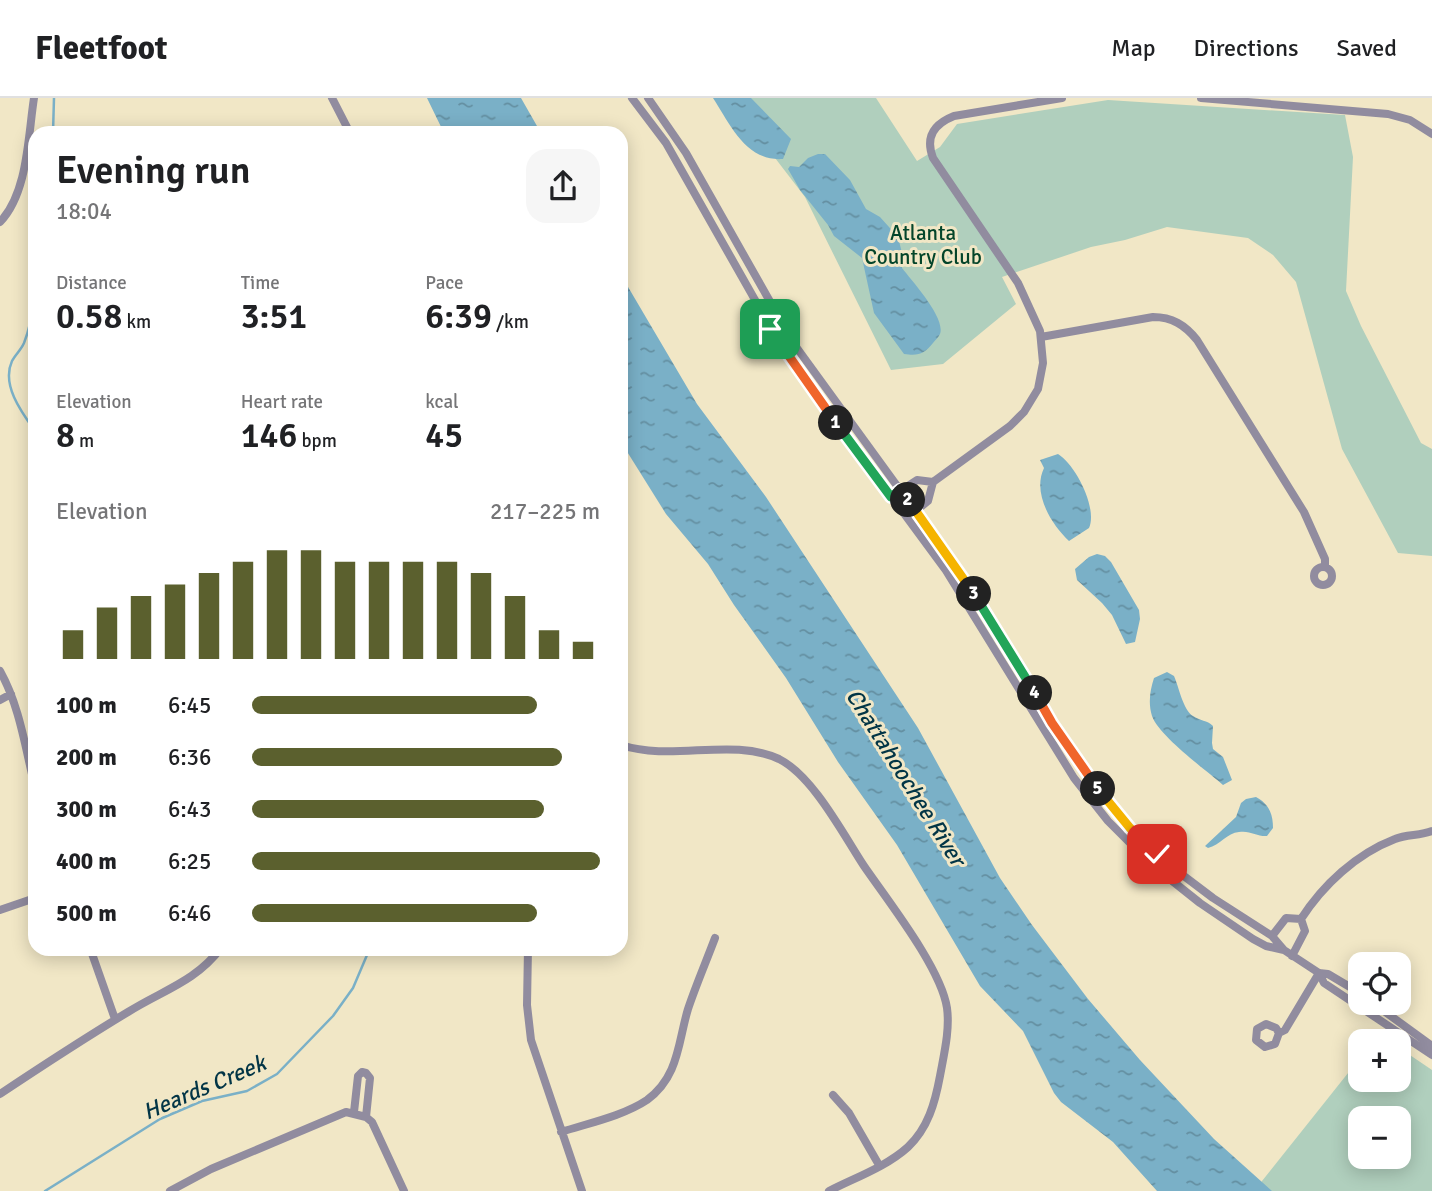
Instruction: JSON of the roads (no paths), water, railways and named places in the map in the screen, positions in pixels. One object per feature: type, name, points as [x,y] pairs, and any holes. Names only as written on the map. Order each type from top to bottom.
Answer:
[{"type":"street","points":[[29,126],[34,98]]},
{"type":"street","points":[[332,98],[346,126]]},
{"type":"street","points":[[632,98],[666,143],[784,351],[945,569],[1074,779],[1108,821],[1151,864],[1200,903],[1266,946],[1288,953]]},
{"type":"street","points":[[648,98],[686,153],[794,344],[964,578],[1052,723],[1113,807],[1130,828],[1172,867],[1213,898],[1272,936],[1288,953],[1319,973],[1328,974],[1348,986]]},
{"type":"street","points":[[907,518],[928,501],[933,482],[1010,426],[1029,406],[1042,372],[1041,337],[1018,283],[933,158],[929,140],[938,124],[954,116],[1062,98]]},
{"type":"street","points":[[1201,98],[1388,114],[1410,120],[1432,134]]},
{"type":"street","points":[[0,222],[14,203],[20,185],[28,135]]},
{"type":"street","points":[[1041,337],[1153,317],[1171,319],[1185,327],[1197,340],[1304,512],[1325,559],[1325,568]]},
{"type":"street","points":[[891,497],[917,480],[933,482]]},
{"type":"street","points":[[0,671],[12,694],[28,755]]},
{"type":"street","points":[[0,700],[12,694]]},
{"type":"street","points":[[628,747],[650,752],[754,751],[792,767],[813,789],[934,971],[942,988],[948,1021],[936,1096],[921,1132],[894,1158],[829,1191]]},
{"type":"street","points":[[1301,919],[1329,884],[1355,861],[1395,839],[1432,831]]},
{"type":"street","points":[[0,911],[28,901]]},
{"type":"street","points":[[1272,936],[1286,918],[1301,919]]},
{"type":"street","points":[[1288,953],[1305,931],[1301,919]]},
{"type":"street","points":[[561,1132],[634,1108],[662,1086],[676,1061],[688,1008],[715,938]]},
{"type":"street","points":[[93,956],[115,1019]]},
{"type":"street","points":[[0,1094],[115,1019],[196,976],[215,956]]},
{"type":"street","points":[[528,956],[527,1005],[531,1040],[582,1191]]},
{"type":"street","points":[[1279,1033],[1285,1030],[1319,973]]},
{"type":"street","points":[[1319,973],[1324,983],[1432,1055]]},
{"type":"street","points":[[1389,1015],[1432,1046]]},
{"type":"street","points":[[354,1112],[358,1076],[362,1072],[366,1073],[370,1078],[366,1117]]},
{"type":"street","points":[[833,1095],[849,1113],[879,1165]]},
{"type":"street","points":[[170,1191],[211,1169],[338,1114],[354,1112],[366,1117],[376,1128],[404,1191]]},
{"type":"water","points":[[427,98],[521,98],[537,126],[441,126]]},
{"type":"water","points":[[713,98],[751,98],[791,139],[783,159],[770,158],[749,148],[733,130]]},
{"type":"water","points":[[825,154],[850,180],[866,209],[880,217],[898,237],[903,257],[902,268],[927,300],[940,327],[940,334],[924,352],[904,354],[874,313],[862,258],[834,236],[788,169],[790,166],[799,167],[808,158]]},
{"type":"water","name":"Chattahoochee River","points":[[628,287],[697,404],[766,497],[918,728],[1000,878],[1032,925],[1088,999],[1140,1060],[1214,1139],[1272,1191],[1157,1191],[1113,1142],[1061,1102],[1023,1031],[980,986],[897,845],[838,762],[786,678],[708,564],[666,514],[628,453]]},
{"type":"water","points":[[1058,454],[1078,477],[1090,509],[1089,528],[1069,541],[1050,517],[1040,488],[1044,468],[1040,460]]},
{"type":"water","points":[[1097,554],[1105,556],[1111,562],[1139,610],[1140,619],[1135,642],[1126,644],[1112,615],[1077,580],[1075,569]]},
{"type":"water","points":[[1167,672],[1174,676],[1190,713],[1213,726],[1213,749],[1223,757],[1232,780],[1223,785],[1173,743],[1152,716],[1150,697],[1154,678]]},
{"type":"water","points":[[1256,797],[1267,806],[1271,814],[1273,828],[1267,836],[1239,832],[1208,848],[1205,846],[1236,817],[1241,803]]},
{"type":"waterway","name":"Heards Creek","points":[[53,126],[54,98]]},
{"type":"waterway","name":"Heards Creek","points":[[28,331],[9,370],[14,398],[28,421]]},
{"type":"waterway","name":"Heards Creek","points":[[45,1191],[160,1119],[202,1101],[247,1091],[277,1074],[333,1016],[353,988],[367,956]]},
{"type":"park label","name":"Atlanta Country Club","points":[[923,245]]}]
